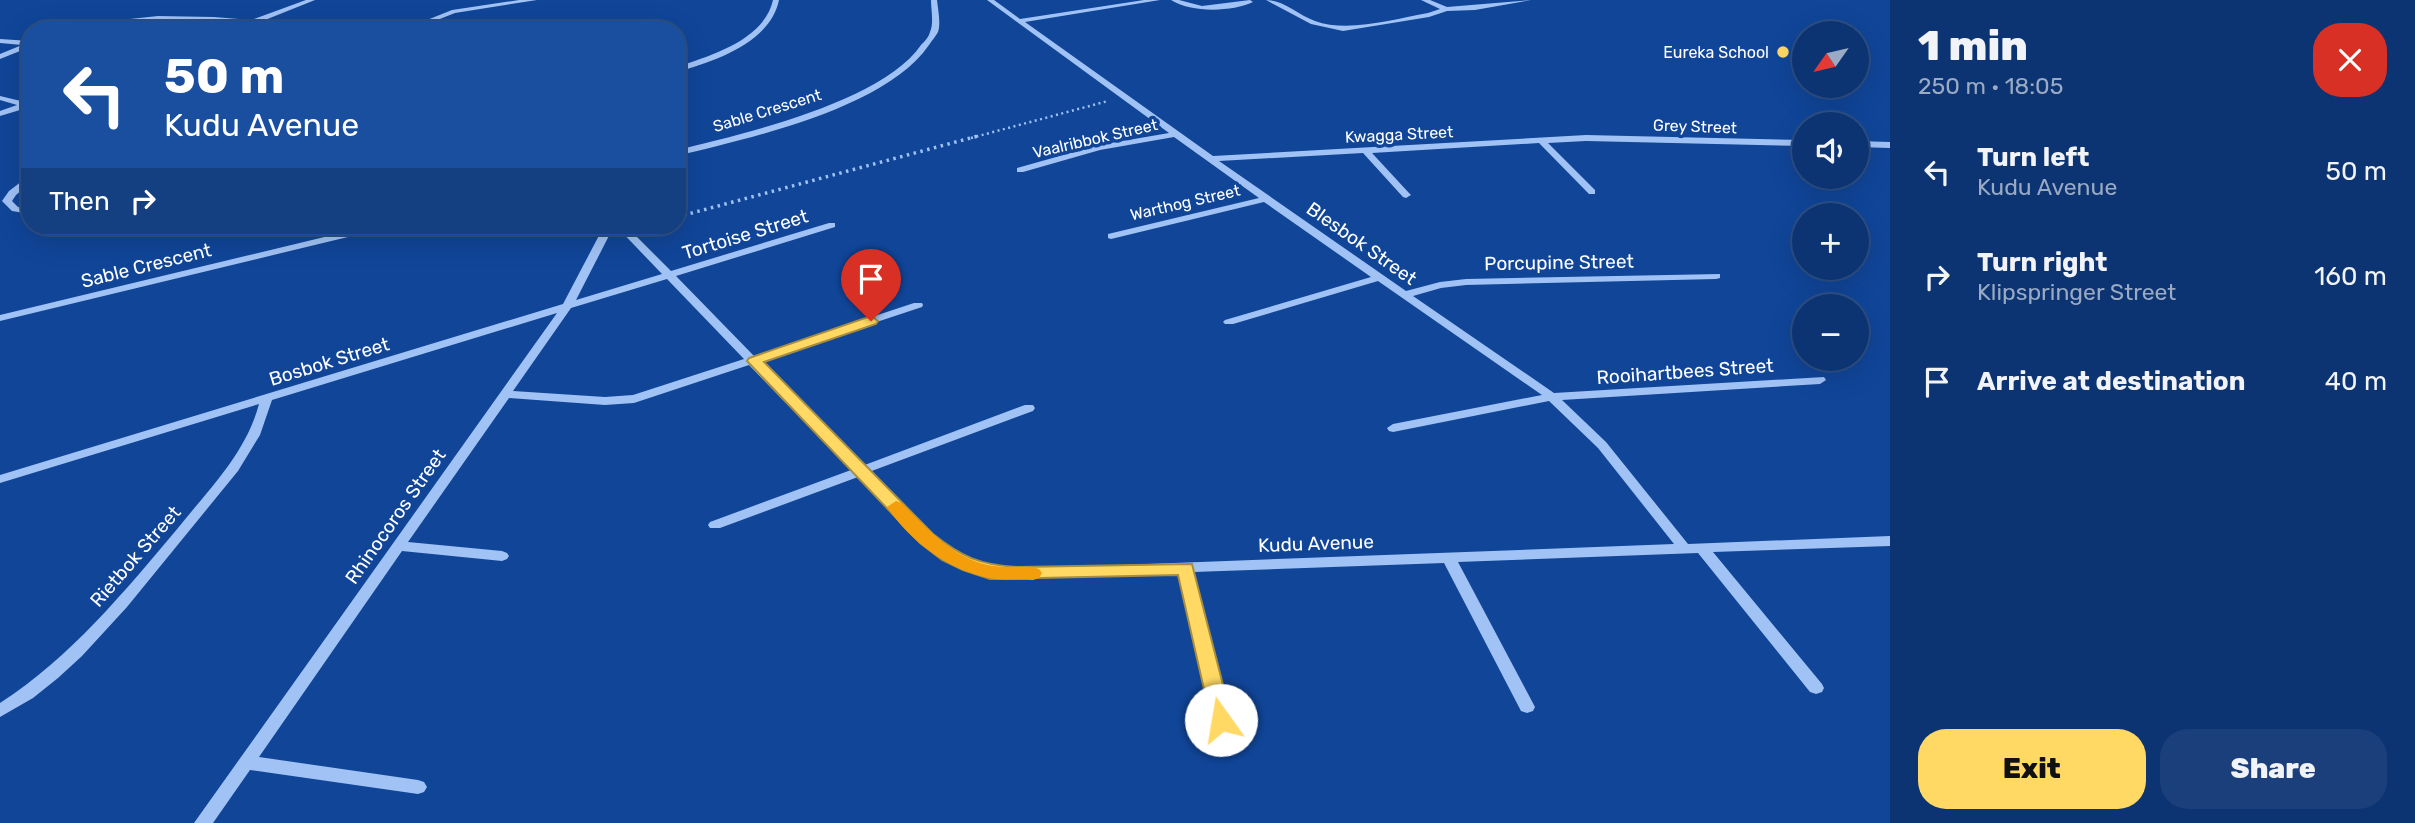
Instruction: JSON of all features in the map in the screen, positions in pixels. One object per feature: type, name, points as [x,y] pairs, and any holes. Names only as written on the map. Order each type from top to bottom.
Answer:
[{"type":"street","points":[[120,21],[177,16],[254,21],[312,0]]},
{"type":"street","points":[[430,21],[454,12],[534,0]]},
{"type":"street","points":[[686,66],[749,38],[772,17],[776,0]]},
{"type":"street","name":"Sable Crescent","points":[[686,151],[793,122],[876,86],[909,63],[930,40],[937,19],[934,0]]},
{"type":"street","name":"Blesbok Street","points":[[990,0],[1266,199],[1552,397],[1602,445],[1684,548]]},
{"type":"street","points":[[1018,21],[1157,0]]},
{"type":"street","points":[[1174,0],[1187,8],[1197,9],[1250,2]]},
{"type":"street","points":[[1269,0],[1310,22],[1339,29],[1429,15],[1446,9],[1475,8],[1528,0]]},
{"type":"street","points":[[1424,0],[1446,9]]},
{"type":"street","points":[[0,41],[21,42]]},
{"type":"street","points":[[0,57],[21,47]]},
{"type":"street","points":[[0,99],[21,104]]},
{"type":"street","points":[[0,114],[21,107]]},
{"type":"street","name":"Vaalribbok Street","points":[[1020,170],[1099,148],[1176,134]]},
{"type":"street","name":"Kwagga Street","points":[[1213,159],[1586,138]]},
{"type":"street","name":"Grey Street","points":[[1586,138],[1792,143]]},
{"type":"street","points":[[1541,140],[1592,191]]},
{"type":"street","points":[[1869,145],[1890,145]]},
{"type":"street","points":[[1366,150],[1406,195]]},
{"type":"street","points":[[21,186],[8,201],[10,207],[21,209]]},
{"type":"street","name":"Warthog Street","points":[[1111,236],[1266,199]]},
{"type":"street","name":"Tortoise Street","points":[[668,275],[832,225]]},
{"type":"street","name":"Sable Crescent","points":[[0,318],[344,235]]},
{"type":"street","name":"Rhinocoros Street","points":[[203,823],[567,306],[604,235]]},
{"type":"street","name":"Kudu Avenue","points":[[630,235],[926,539],[969,566],[990,572],[1017,574],[1890,541]]},
{"type":"street","name":"Bosbok Street","points":[[0,479],[668,275]]},
{"type":"street","name":"Porcupine Street","points":[[1404,295],[1440,285],[1465,282],[1716,276]]},
{"type":"street","points":[[1229,322],[1378,278]]},
{"type":"street","points":[[506,394],[627,400],[754,361],[918,305]]},
{"type":"street","name":"Rooihartbees Street","points":[[1393,428],[1552,397],[1820,380]]},
{"type":"street","name":"Rietbok Street","points":[[0,711],[48,677],[142,581],[241,457],[260,422],[266,399]]},
{"type":"street","points":[[715,525],[1029,408]]},
{"type":"street","points":[[398,546],[502,556]]},
{"type":"street","points":[[1702,548],[1816,688]]},
{"type":"street","points":[[1448,557],[1527,707]]},
{"type":"street","points":[[1185,568],[1221,720]]},
{"type":"street","points":[[246,762],[418,787]]},
{"type":"path","points":[[686,215],[1126,96]]},
{"type":"slow traffic","points":[[896,507],[926,539],[969,566],[990,572],[1033,573]]},
{"type":"place","name":"Eureka School","points":[[1783,52]]},
{"type":"route","points":[[871,321],[754,361],[926,539],[969,566],[990,572],[1017,574],[1185,568],[1221,720]]}]
